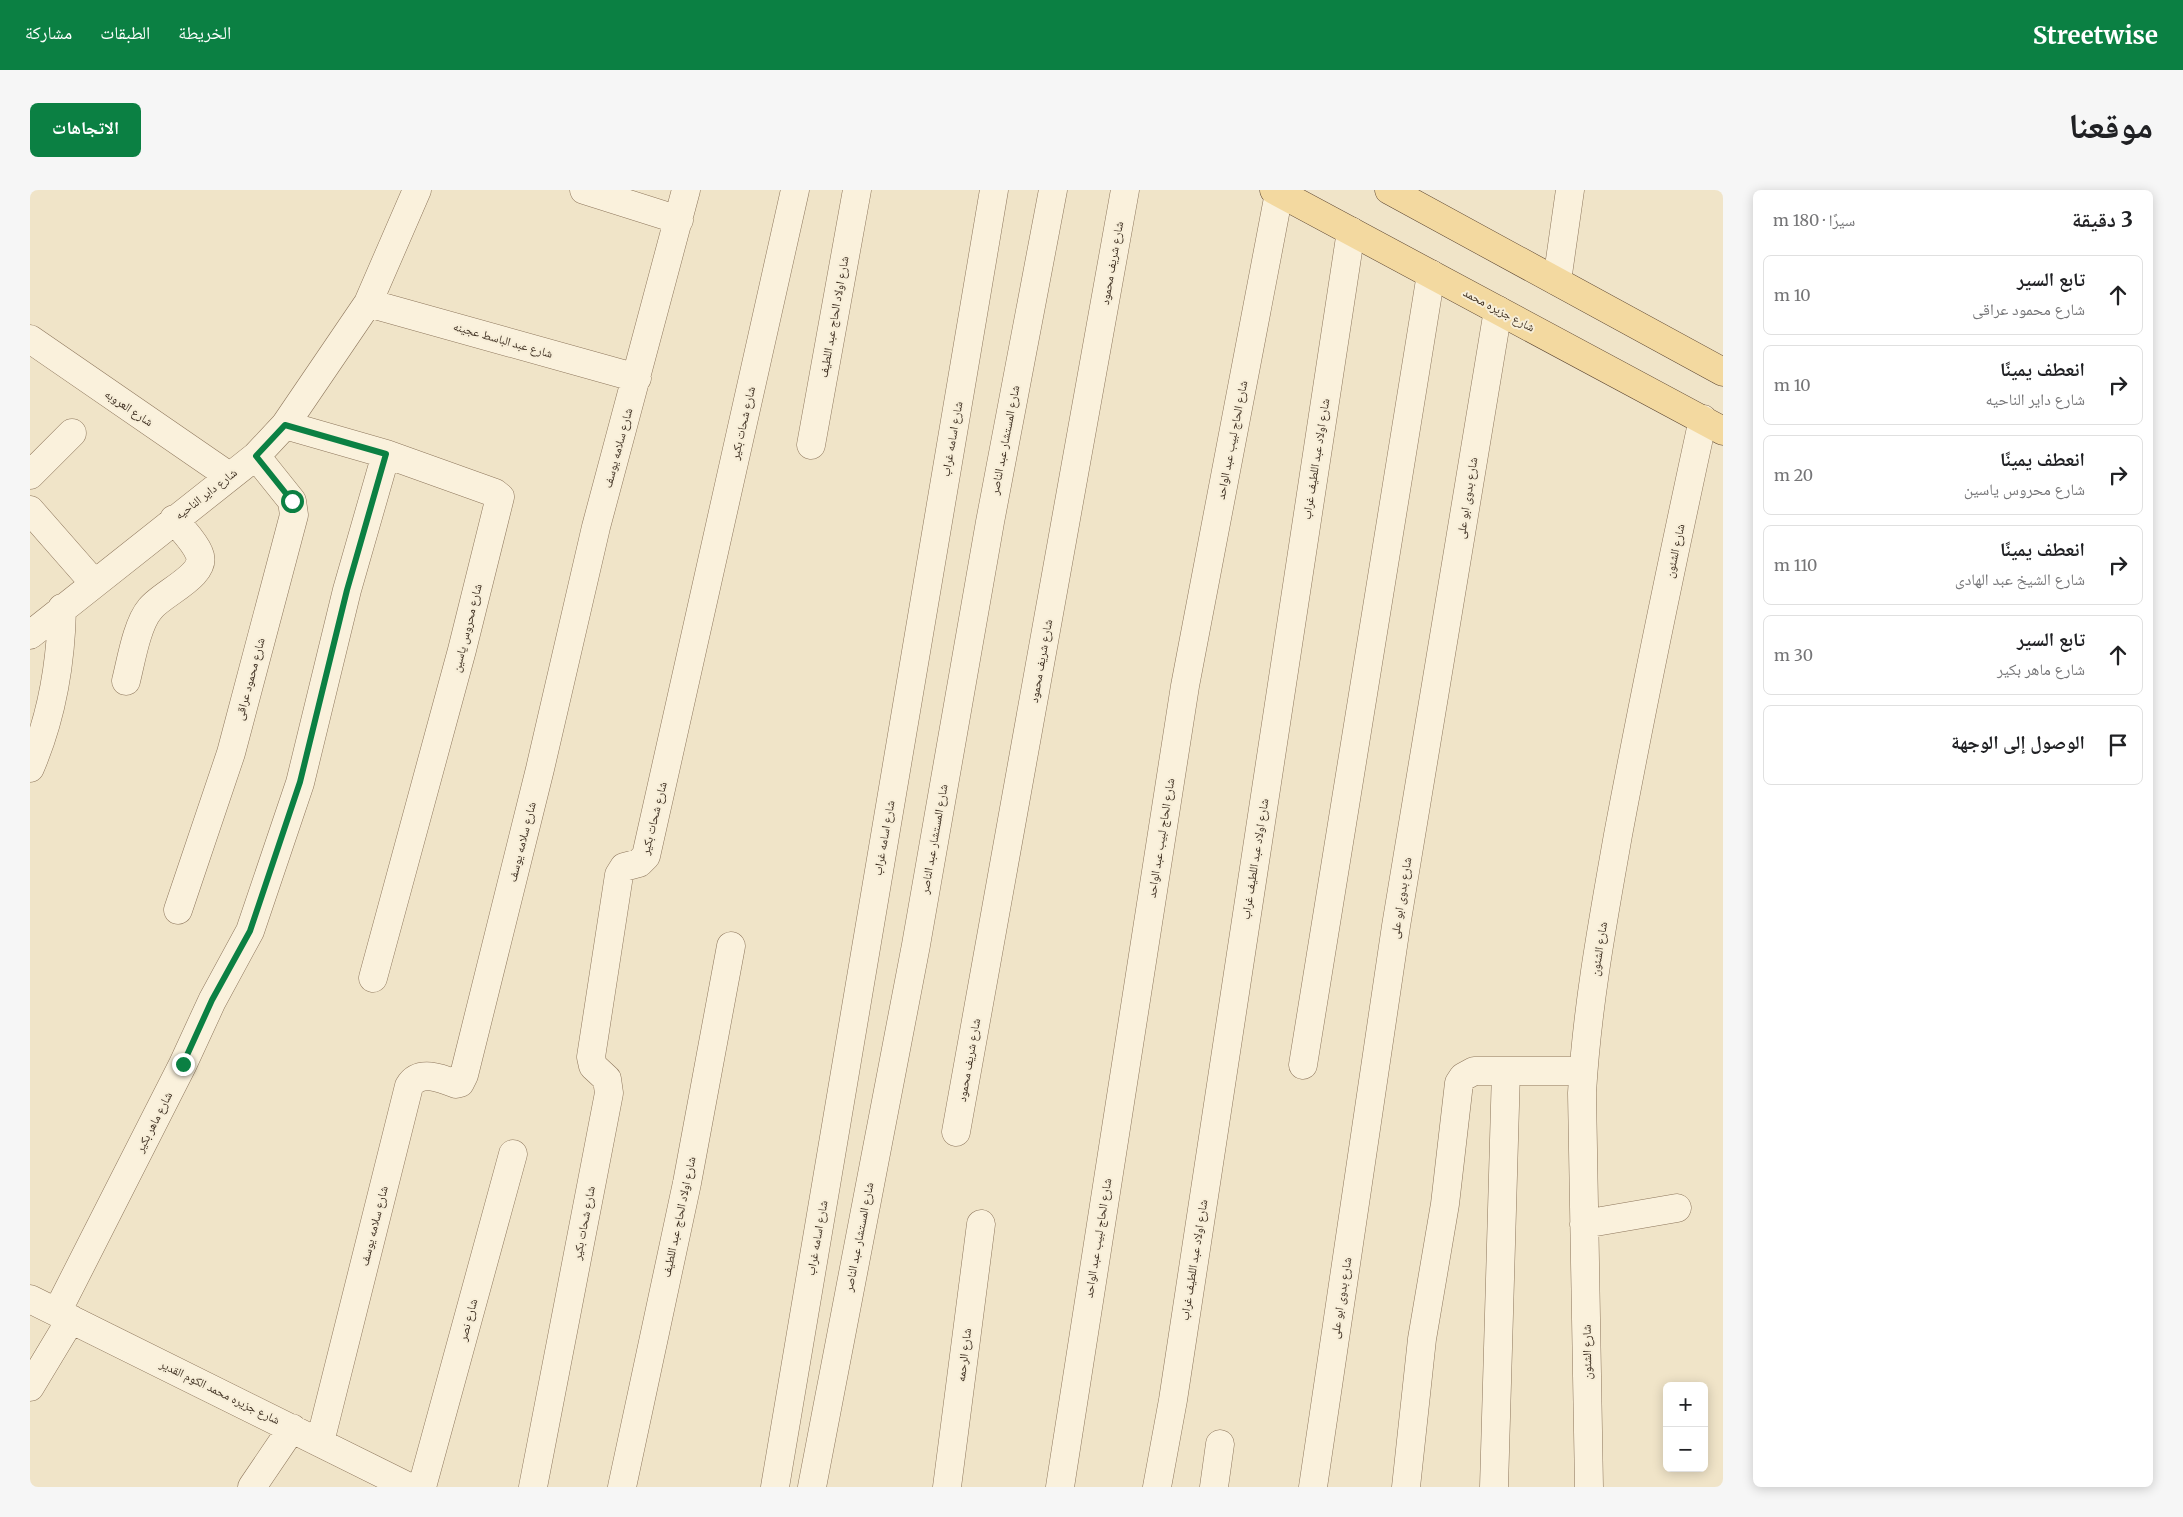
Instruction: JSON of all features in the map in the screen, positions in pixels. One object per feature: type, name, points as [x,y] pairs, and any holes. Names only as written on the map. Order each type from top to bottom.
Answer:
[{"type":"main road","points":[[1389,190],[1723,372]]},
{"type":"main road","name":"شارع جزيره محمد","points":[[1276,191],[1713,425]]},
{"type":"street","name":"شارع داير الناحيه","points":[[30,635],[174,519],[256,456],[285,425],[368,303],[417,190]]},
{"type":"street","points":[[584,190],[679,220]]},
{"type":"street","name":"شارع سلامه يوسف","points":[[320,1442],[409,1086],[417,1077],[426,1075],[456,1084],[460,1082],[464,1075],[540,769],[596,527],[686,190]]},
{"type":"street","name":"شارع شحات بكير","points":[[533,1487],[609,1093],[607,1079],[593,1066],[591,1057],[619,874],[621,869],[639,863],[646,856],[795,190]]},
{"type":"street","name":"شارع اولاد الحاج عبد اللطيف","points":[[811,445],[857,190]]},
{"type":"street","name":"شارع اسامه غراب","points":[[775,1487],[994,190]]},
{"type":"street","name":"شارع المستشار عبد الناصر","points":[[812,1487],[916,946],[990,522],[1052,190]]},
{"type":"street","name":"شارع شريف محمود","points":[[956,1132],[1125,190]]},
{"type":"street","points":[[1557,281],[1570,190]]},
{"type":"street","name":"شارع الحاج لبيب عبد الواحد","points":[[1060,1487],[1185,686],[1276,191]]},
{"type":"street","name":"شارع اولاد عبد اللطيف غراب","points":[[1157,1487],[1173,1400],[1350,231]]},
{"type":"street","points":[[1303,1065],[1431,274]]},
{"type":"street","name":"شارع عبد الباسط عجينه","points":[[368,303],[637,378]]},
{"type":"street","name":"شارع بدوى ابو على","points":[[1313,1487],[1398,916],[1498,310]]},
{"type":"street","name":"شارع العروبه","points":[[30,340],[229,476]]},
{"type":"street","name":"شارع محروس ياسين","points":[[285,425],[386,454],[495,493],[500,497],[459,659],[373,978]]},
{"type":"street","name":"شارع الشئون","points":[[1589,1487],[1583,1071],[1599,944],[1632,760],[1713,425]]},
{"type":"street","points":[[30,475],[72,433]]},
{"type":"street","name":"شارع ماهر بكير","points":[[30,1387],[212,1000],[250,931],[300,782],[347,590],[386,454]]},
{"type":"street","name":"شارع محمود عراقى","points":[[178,910],[231,753],[294,515],[292,501],[256,456]]},
{"type":"street","points":[[30,510],[94,583]]},
{"type":"street","points":[[126,681],[148,610],[159,599],[198,572],[201,564],[200,554],[174,519]]},
{"type":"street","points":[[30,768],[48,718],[56,682],[61,645],[62,608]]},
{"type":"street","name":"شارع اولاد الحاج عبد اللطيف","points":[[622,1487],[687,1184],[731,946]]},
{"type":"street","points":[[1406,1487],[1422,1339],[1445,1204],[1459,1083],[1462,1077],[1474,1071],[1583,1071]]},
{"type":"street","points":[[1494,1487],[1506,1071]]},
{"type":"street","name":"شارع نصر","points":[[409,1486],[513,1154]]},
{"type":"street","points":[[1584,1224],[1677,1208]]},
{"type":"street","name":"شارع الرحمه","points":[[947,1487],[981,1224]]},
{"type":"street","name":"شارع جزيره محمد الكوم القدير","points":[[30,1298],[409,1486]]},
{"type":"street","points":[[252,1487],[292,1428]]},
{"type":"street","points":[[1214,1487],[1220,1444]]},
{"type":"route","points":[[183,1064],[212,1000],[250,931],[300,782],[347,590],[386,454],[285,425],[256,456],[292,501]]}]
